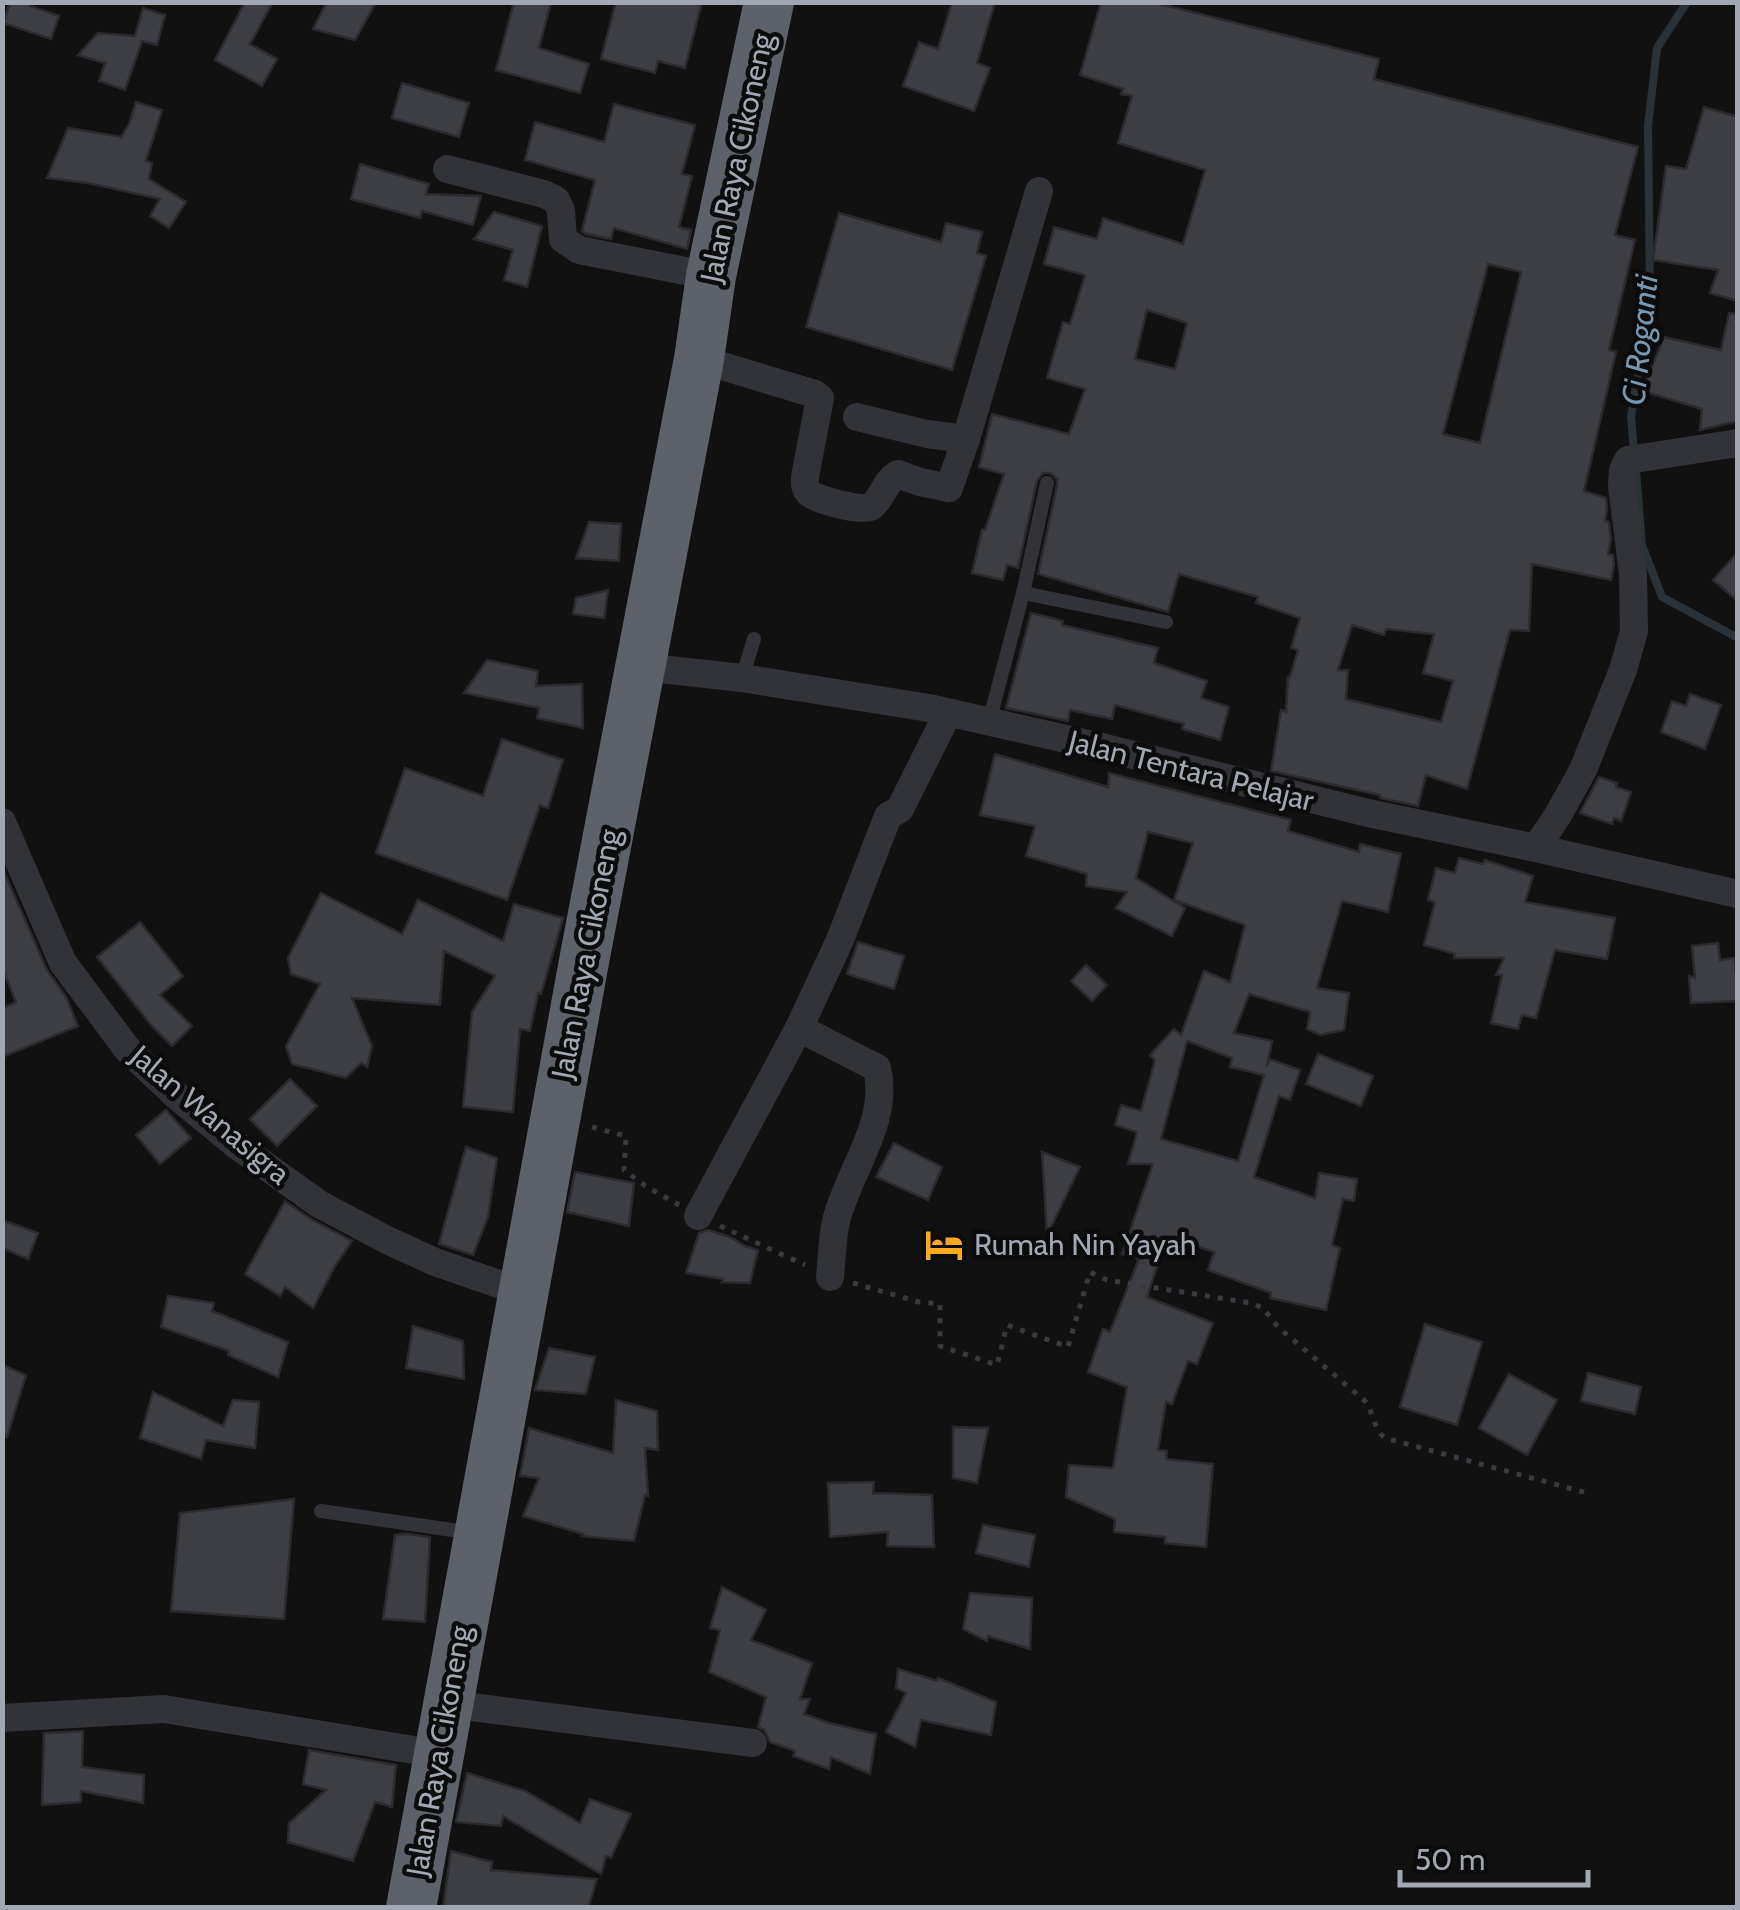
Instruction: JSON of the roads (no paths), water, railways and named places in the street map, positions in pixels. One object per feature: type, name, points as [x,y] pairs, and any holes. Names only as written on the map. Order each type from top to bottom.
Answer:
[{"type":"highway","name":"Jalan Raya Cikoneng","points":[[411,1908],[699,359],[711,276],[769,2]]},
{"type":"street","points":[[447,169],[556,200],[561,210],[563,240],[579,250],[711,276]]},
{"type":"street","points":[[699,359],[820,398],[805,477],[805,487],[812,495],[867,509],[898,474],[948,488],[1039,191]]},
{"type":"street","points":[[857,417],[966,439]]},
{"type":"street","points":[[1536,848],[1582,770],[1623,670],[1634,630],[1623,470],[1638,459],[1738,442]]},
{"type":"street","name":"Jalan Tentara Pelajar","points":[[642,666],[742,678],[948,713],[1368,814],[1738,894]]},
{"type":"street","points":[[698,1216],[800,1028],[840,940],[888,816],[900,810],[948,713]]},
{"type":"street","name":"Jalan Wanasigra","points":[[2,822],[63,963],[128,1050],[179,1098],[320,1204],[435,1262],[524,1294]]},
{"type":"street","points":[[800,1028],[877,1068],[880,1080],[878,1112],[836,1220],[830,1276]]},
{"type":"street","points":[[448,1704],[753,1744]]},
{"type":"street","points":[[2,1718],[164,1710],[438,1754]]},
{"type":"lane","points":[[989,723],[1048,484]]},
{"type":"lane","points":[[1023,593],[1166,622]]},
{"type":"lane","points":[[742,678],[754,639]]},
{"type":"lane","points":[[322,1511],[479,1534]]},
{"type":"waterway","name":"Ci Roganti","points":[[1634,452],[1631,417],[1650,298],[1648,126],[1657,48],[1687,2]]},
{"type":"waterway","name":"Ci Roganti","points":[[1636,471],[1642,545],[1662,597],[1738,638]]},
{"type":"place","name":"Rumah Nin Yayah","points":[[944,1245]]}]
